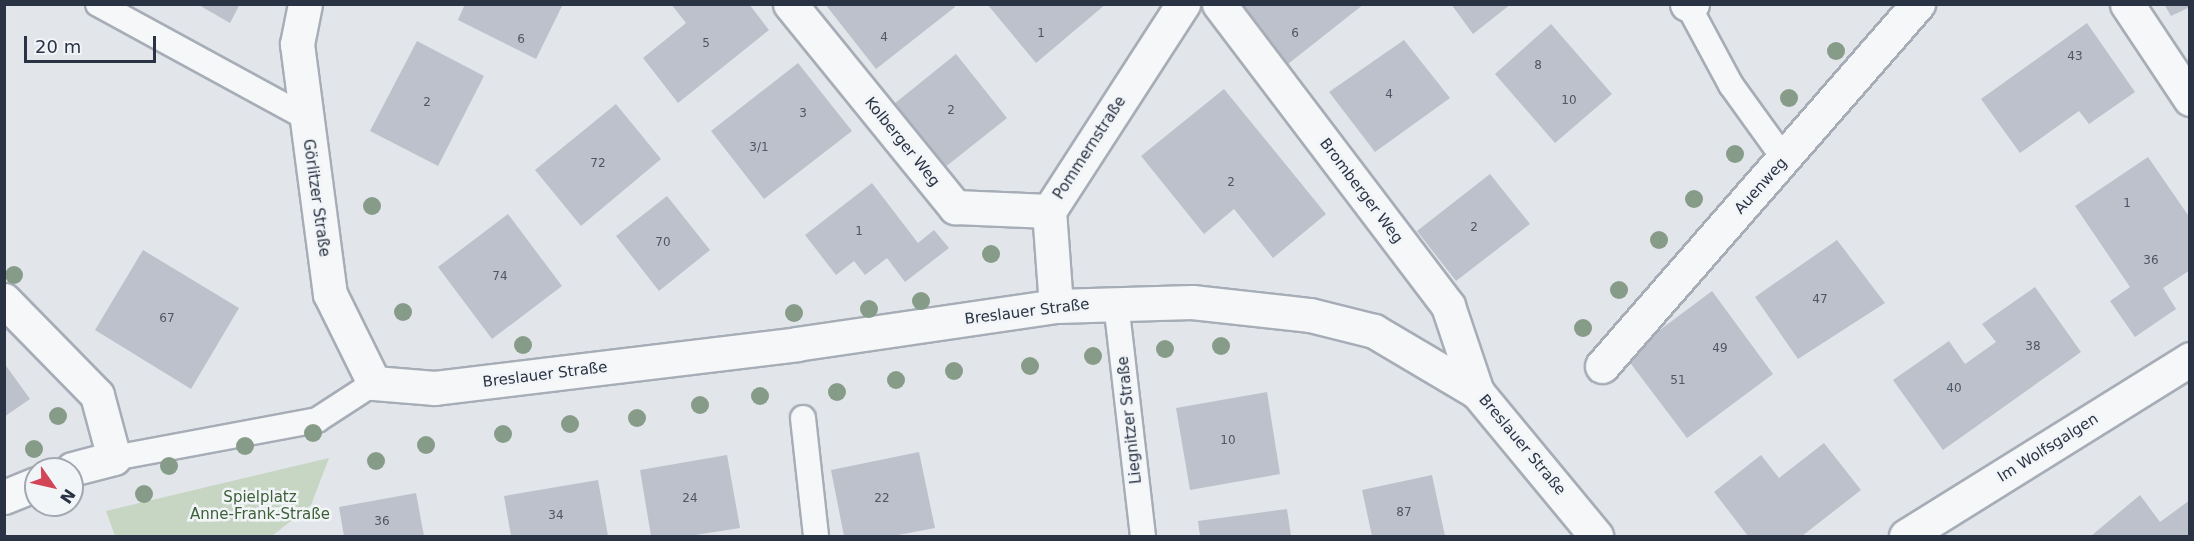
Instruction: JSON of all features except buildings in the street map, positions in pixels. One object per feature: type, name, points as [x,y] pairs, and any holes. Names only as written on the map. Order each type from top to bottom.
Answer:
[{"type":"street","name":"Görlitzer Straße","points":[[305,4],[297,44],[330,294],[374,383]]},
{"type":"street","name":"Kolberger Weg","points":[[790,4],[955,207],[1049,211]]},
{"type":"street","name":"Pommernstraße","points":[[1056,306],[1049,211],[1183,4]]},
{"type":"street","name":"Bromberger Weg","points":[[1219,4],[1448,306],[1476,392]]},
{"type":"street","name":"Auenweg","points":[[1602,366],[1785,160],[1918,4]]},
{"type":"street","points":[[2127,4],[2190,99]]},
{"type":"street","points":[[4,300],[97,395],[114,458],[84,466]]},
{"type":"street","name":"Breslauer Straße","points":[[374,383],[435,388],[1056,306],[1192,302],[1310,315],[1374,331],[1476,392],[1596,537]]},
{"type":"street","name":"Im Wolfsgalgen","points":[[1906,537],[2190,359]]},
{"type":"street","points":[[4,497],[24,489]]},
{"type":"lane","points":[[98,4],[305,117]]},
{"type":"lane","points":[[1689,5],[1731,85],[1785,160]]},
{"type":"lane","name":"Liegnitzer Straße","points":[[1116,303],[1143,537]]},
{"type":"lane","points":[[114,458],[317,420],[374,383]]},
{"type":"lane","points":[[803,418],[816,537]]},
{"type":"green space","name":"Spielplatz Anne-Frank-Straße","points":[[329,458],[311,505],[272,536],[115,536],[106,511]]}]
